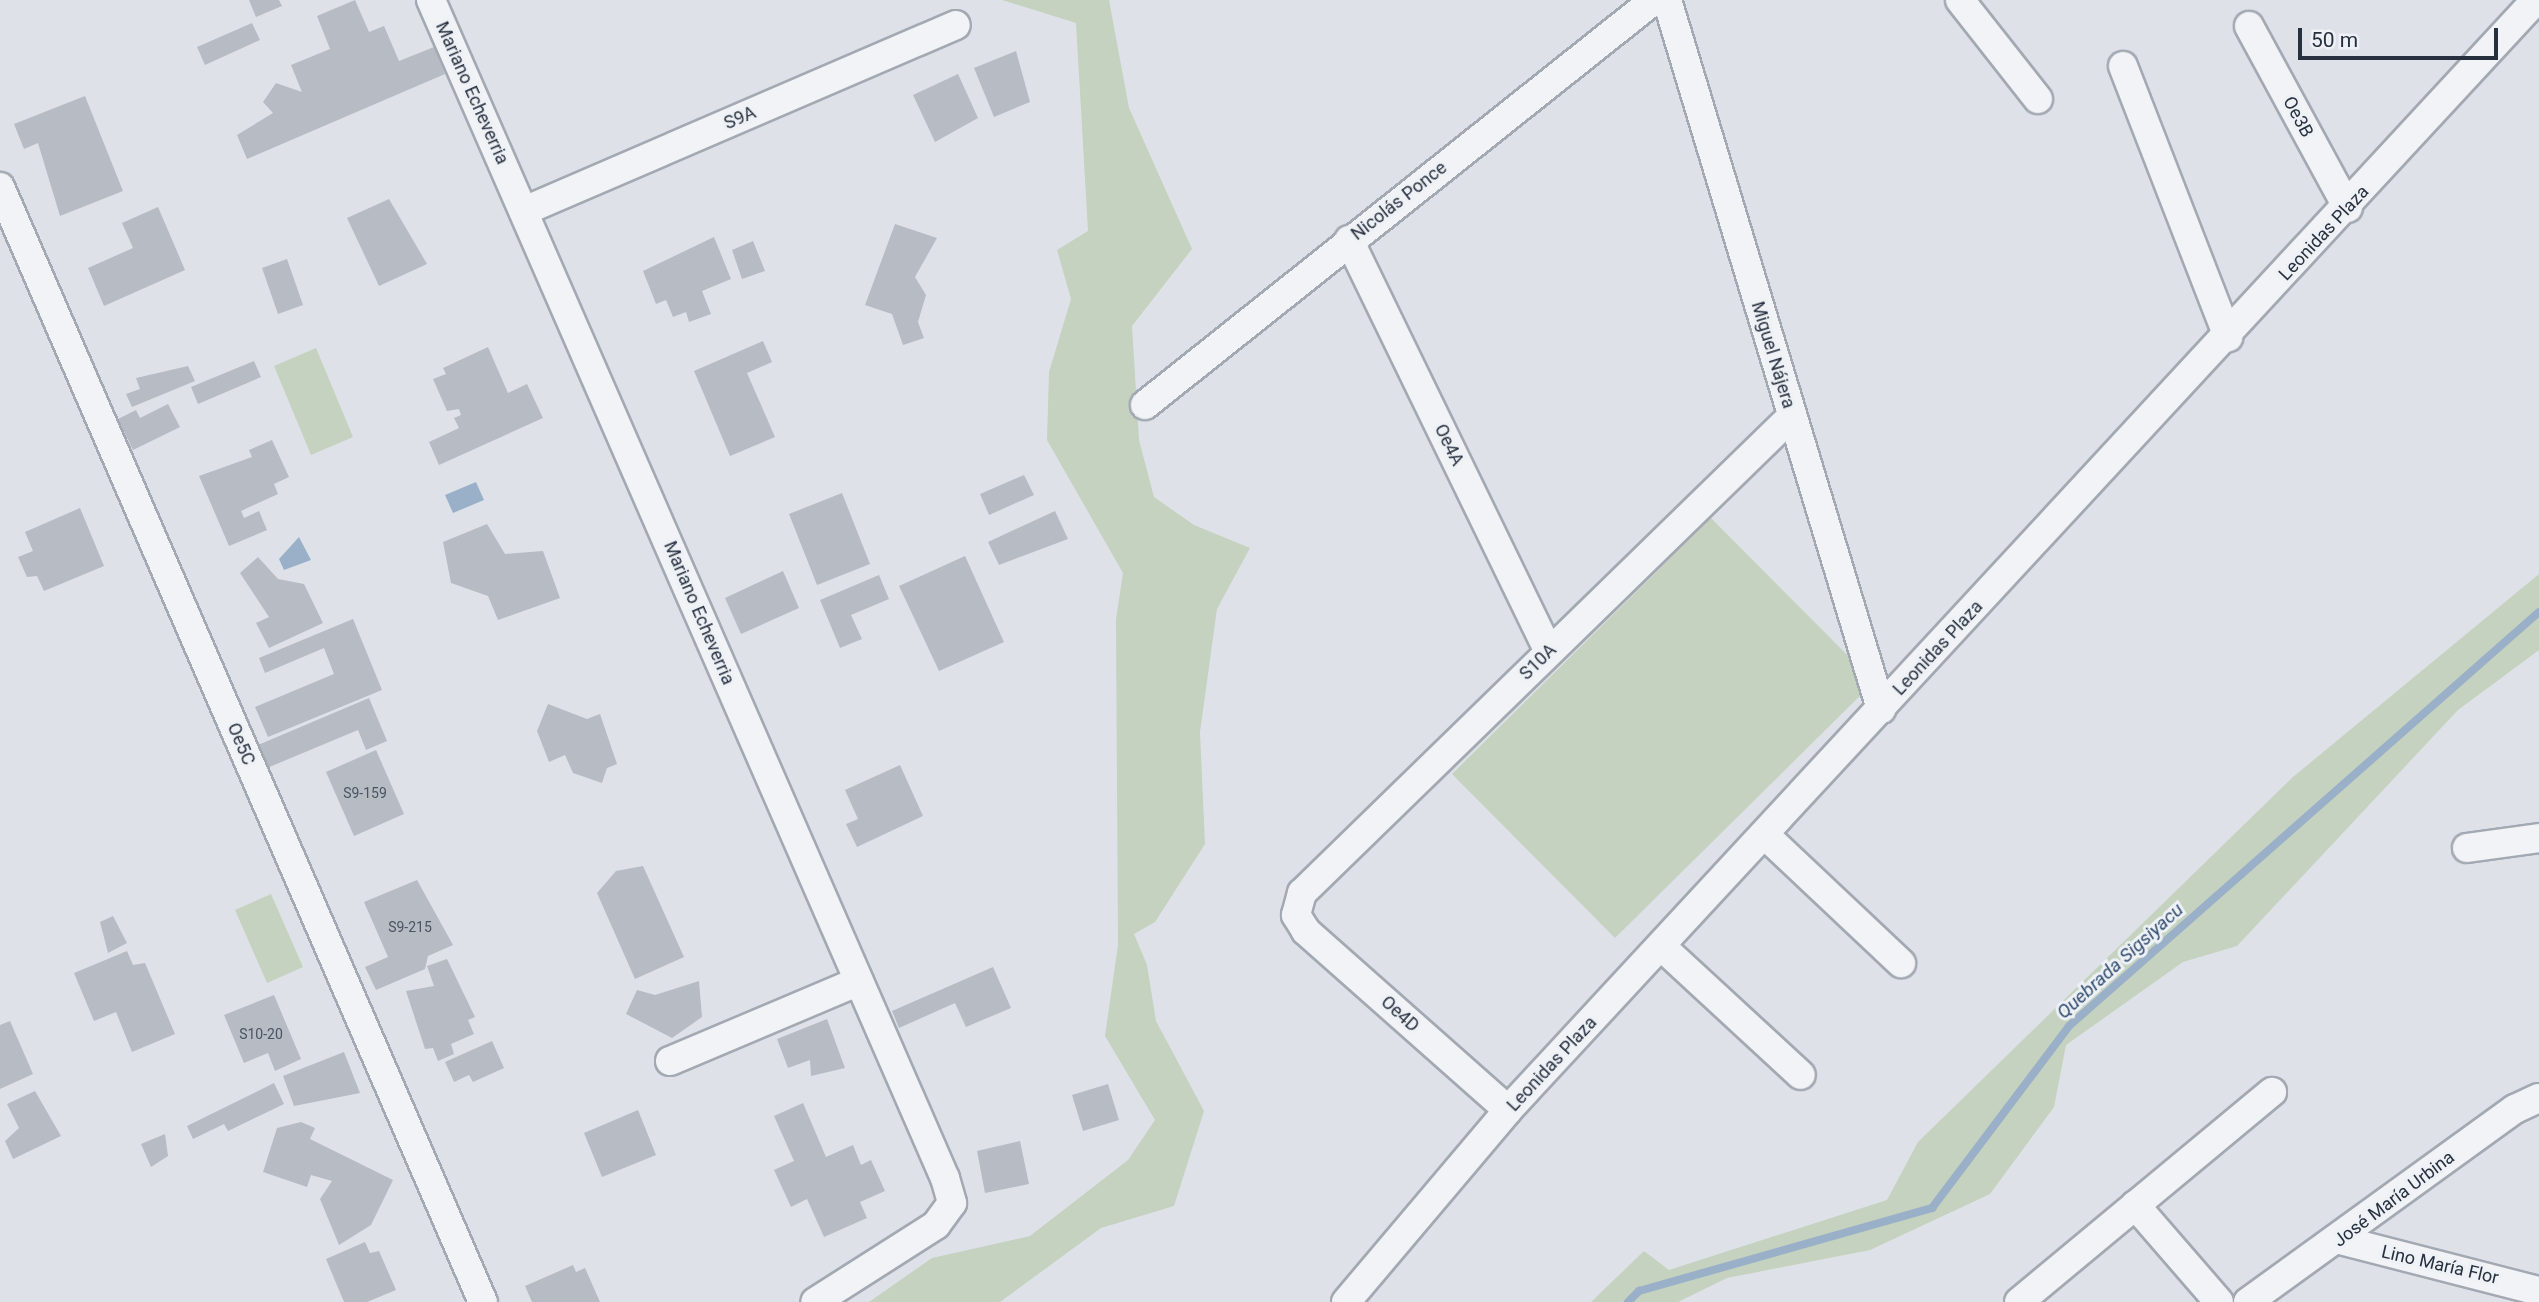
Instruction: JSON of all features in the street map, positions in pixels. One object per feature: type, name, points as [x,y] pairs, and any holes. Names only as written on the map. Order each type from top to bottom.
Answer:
[{"type":"street","name":"Mariano Echeverria","points":[[431,0],[945,1178],[952,1203],[936,1225],[815,1302]]},
{"type":"street","name":"Nicolás Ponce","points":[[1145,405],[1654,0]]},
{"type":"street","name":"Miguel Nájera","points":[[1667,0],[1881,709]]},
{"type":"street","points":[[1960,0],[2038,99]]},
{"type":"street","name":"Leonidas Plaza","points":[[1346,1302],[1508,1110],[2348,208],[2536,0]]},
{"type":"street","name":"S9A","points":[[524,211],[957,25]]},
{"type":"street","name":"Oe3B","points":[[2249,26],[2348,208]]},
{"type":"street","points":[[2123,66],[2228,337]]},
{"type":"street","name":"Oe5C","points":[[0,187],[483,1302]]},
{"type":"street","name":"Oe4A","points":[[1349,240],[1549,651]]},
{"type":"street","name":"S10A","points":[[1296,915],[1302,893],[1791,417]]},
{"type":"street","points":[[1765,835],[1901,963]]},
{"type":"street","points":[[2467,848],[2539,838]]},
{"type":"street","name":"Oe4D","points":[[1296,915],[1306,931],[1508,1110]]},
{"type":"street","points":[[1661,946],[1801,1075]]},
{"type":"street","points":[[670,1061],[859,981]]},
{"type":"street","points":[[2019,1302],[2272,1092]]},
{"type":"street","name":"José María Urbina","points":[[2248,1302],[2340,1240],[2515,1108],[2539,1098]]},
{"type":"street","points":[[2135,1205],[2219,1302]]},
{"type":"street","name":"Lino María Flor","points":[[2340,1240],[2539,1291]]},
{"type":"green space","points":[[1002,0],[1109,0],[1129,108],[1192,249],[1132,326],[1139,440],[1154,497],[1194,525],[1250,548],[1217,609],[1200,732],[1205,844],[1155,922],[1134,934],[1147,965],[1156,1021],[1204,1111],[1174,1206],[1101,1228],[1000,1302],[869,1302],[932,1258],[1030,1236],[1128,1160],[1155,1120],[1105,1036],[1118,945],[1116,619],[1123,573],[1047,440],[1049,372],[1071,299],[1057,250],[1088,231],[1076,23]]},
{"type":"green space","points":[[316,348],[353,437],[311,455],[274,366]]},
{"type":"green space","points":[[1711,518],[1874,682],[1615,938],[1452,774]]},
{"type":"green space","points":[[2539,574],[2539,650],[2458,710],[2237,946],[2183,962],[2066,1045],[2054,1107],[1990,1194],[1870,1250],[1727,1278],[1678,1302],[1591,1302],[1644,1251],[1669,1270],[1887,1200],[1918,1142],[2293,777]]},
{"type":"green space","points":[[271,894],[303,967],[267,983],[235,910]]},
{"type":"water","points":[[476,482],[484,500],[453,513],[445,495]]},
{"type":"water","points":[[299,537],[311,560],[284,570],[279,559]]},
{"type":"building","points":[[249,0],[279,0],[282,6],[256,17]]},
{"type":"building","points":[[355,0],[369,32],[384,26],[399,61],[434,47],[445,74],[247,159],[237,135],[273,113],[263,102],[276,83],[302,92],[291,65],[330,49],[317,16]]},
{"type":"building","points":[[252,23],[260,40],[205,65],[197,47]]},
{"type":"building","points":[[1016,51],[1030,102],[994,117],[974,68]]},
{"type":"building","points":[[958,74],[978,118],[935,142],[913,95]]},
{"type":"building","points":[[85,96],[123,191],[60,216],[38,143],[24,149],[14,124]]},
{"type":"building","points":[[389,199],[427,264],[379,286],[347,218]]},
{"type":"building","points":[[158,207],[185,270],[104,306],[88,268],[133,248],[122,223]]},
{"type":"building","points":[[895,224],[937,238],[915,277],[926,295],[918,322],[924,338],[903,345],[892,314],[865,305]]},
{"type":"building","points":[[714,237],[731,279],[702,291],[711,314],[689,322],[686,312],[673,317],[666,300],[656,304],[643,271]]},
{"type":"building","points":[[753,241],[765,271],[742,279],[732,250]]},
{"type":"building","points":[[287,259],[303,305],[278,314],[262,268]]},
{"type":"building","points":[[763,341],[772,362],[747,373],[775,437],[730,456],[694,371]]},
{"type":"building","points":[[488,347],[508,393],[527,384],[543,418],[439,465],[429,442],[459,428],[454,418],[461,415],[459,409],[447,411],[433,379],[446,374],[443,368]]},
{"type":"building","points":[[254,361],[261,377],[198,404],[191,387]]},
{"type":"building","points":[[188,366],[195,381],[132,407],[126,394],[140,389],[136,378]]},
{"type":"building","points":[[168,404],[180,427],[133,450],[118,419],[136,410],[140,418]]},
{"type":"building","points":[[272,440],[289,477],[274,484],[278,494],[241,511],[244,518],[259,511],[267,530],[229,546],[199,476],[252,457],[249,450]]},
{"type":"building","points":[[1024,475],[1034,495],[989,515],[980,494]]},
{"type":"building","points":[[842,493],[870,564],[817,585],[789,514]]},
{"type":"building","points":[[80,508],[104,566],[44,591],[37,576],[27,577],[18,557],[33,551],[25,532]]},
{"type":"building","points":[[1055,511],[1068,539],[999,565],[988,542]]},
{"type":"building","points":[[487,524],[505,554],[543,551],[560,598],[498,620],[488,596],[451,583],[443,542]]},
{"type":"building","points":[[965,556],[1004,642],[939,671],[899,586]]},
{"type":"building","points":[[258,557],[278,579],[304,584],[323,623],[269,648],[256,623],[269,617],[240,573]]},
{"type":"building","points":[[783,571],[799,608],[741,634],[725,598]]},
{"type":"building","points":[[879,575],[889,599],[851,615],[862,639],[840,648],[820,600]]},
{"type":"building","points":[[353,619],[382,690],[268,737],[255,707],[334,674],[324,648],[265,673],[259,658]]},
{"type":"building","points":[[369,698],[387,741],[366,750],[358,730],[267,768],[258,745]]},
{"type":"building","points":[[548,704],[587,719],[600,714],[617,764],[607,768],[602,783],[573,773],[565,755],[549,762],[537,731]]},
{"type":"building","points":[[376,750],[404,814],[354,836],[326,772]]},
{"type":"building","points":[[900,765],[923,816],[857,847],[846,824],[858,819],[845,790]]},
{"type":"building","points":[[643,866],[684,957],[635,979],[597,893],[616,871]]},
{"type":"building","points":[[417,880],[453,945],[428,956],[425,969],[376,990],[365,967],[388,957],[364,902]]},
{"type":"building","points":[[113,916],[127,943],[108,953],[100,922]]},
{"type":"building","points":[[127,951],[133,965],[145,963],[175,1034],[132,1052],[116,1012],[94,1021],[74,973]]},
{"type":"building","points":[[447,959],[475,1017],[468,1020],[474,1034],[451,1044],[454,1054],[438,1061],[433,1048],[425,1049],[406,991],[434,986],[427,966]]},
{"type":"building","points":[[993,967],[1011,1008],[966,1027],[955,1003],[899,1028],[892,1011]]},
{"type":"building","points":[[699,981],[702,1017],[672,1038],[626,1014],[637,990],[655,995]]},
{"type":"building","points":[[274,995],[301,1059],[275,1071],[268,1053],[244,1063],[224,1015]]},
{"type":"building","points":[[827,1019],[845,1068],[811,1076],[810,1060],[788,1068],[777,1039]]},
{"type":"building","points":[[10,1021],[33,1074],[0,1089],[0,1025]]},
{"type":"building","points":[[492,1041],[504,1068],[473,1082],[469,1075],[454,1082],[445,1062]]},
{"type":"building","points":[[344,1052],[360,1093],[294,1106],[283,1076]]},
{"type":"building","points":[[274,1083],[284,1104],[228,1131],[224,1124],[193,1139],[187,1126]]},
{"type":"building","points":[[1108,1084],[1119,1120],[1083,1131],[1072,1095]]},
{"type":"building","points":[[35,1091],[61,1136],[13,1159],[5,1141],[19,1128],[7,1104]]},
{"type":"building","points":[[803,1103],[826,1157],[853,1145],[861,1165],[871,1160],[885,1191],[860,1202],[867,1218],[824,1237],[807,1199],[791,1207],[774,1170],[794,1161],[774,1116]]},
{"type":"building","points":[[638,1110],[656,1155],[602,1177],[584,1133]]},
{"type":"building","points":[[301,1122],[315,1128],[310,1139],[393,1180],[371,1225],[339,1245],[320,1199],[332,1181],[311,1175],[307,1187],[263,1172],[277,1128]]},
{"type":"building","points":[[165,1134],[168,1156],[151,1167],[141,1144]]},
{"type":"building","points":[[1020,1141],[1029,1184],[985,1193],[977,1151]]},
{"type":"building","points":[[365,1242],[370,1253],[379,1251],[396,1290],[367,1302],[344,1302],[326,1259]]},
{"type":"building","points":[[573,1265],[576,1272],[585,1268],[600,1302],[532,1302],[525,1286]]},
{"type":"waterway","name":"Quebrada Sigsiyacu","points":[[1628,1302],[1639,1291],[1932,1208],[2069,1026],[2539,612]]}]
